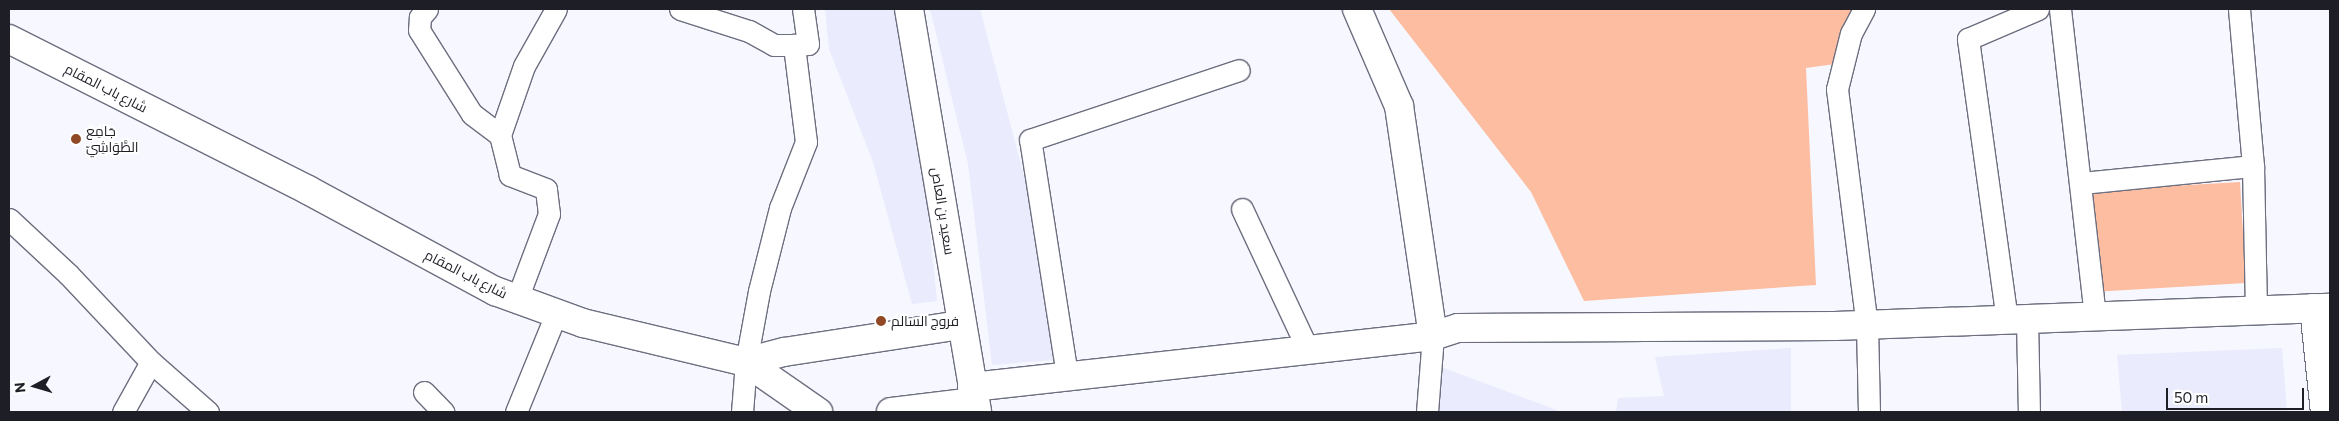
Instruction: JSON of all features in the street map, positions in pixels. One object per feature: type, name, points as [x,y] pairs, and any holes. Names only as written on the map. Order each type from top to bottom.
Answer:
[{"type":"main road","name":"سعيد بن العاص","points":[[909,9],[974,401]]},
{"type":"main road","points":[[1357,9],[1400,106],[1432,336]]},
{"type":"main road","name":"شارع باب المقام","points":[[9,39],[517,299],[556,314],[629,336],[746,362],[784,352],[961,325]]},
{"type":"main road","points":[[891,412],[974,401],[1067,375],[1432,336],[1458,328],[1867,325],[2322,308],[2325,412]]},
{"type":"main road","points":[[746,362],[818,412]]},
{"type":"street","points":[[427,9],[420,17],[420,30],[472,114],[500,135]]},
{"type":"street","points":[[517,299],[549,214],[546,189],[510,175],[500,135],[524,66],[556,9]]},
{"type":"street","points":[[680,9],[749,31],[774,45],[808,44],[803,9]]},
{"type":"street","points":[[1864,9],[1850,33],[1837,89],[1867,325],[1869,412]]},
{"type":"street","points":[[2029,412],[2017,320],[1968,39],[2038,9]]},
{"type":"street","points":[[2060,9],[2082,183],[2095,316]]},
{"type":"street","points":[[2239,9],[2253,166],[2256,311]]},
{"type":"street","points":[[742,412],[746,362],[780,208],[806,142],[794,45]]},
{"type":"street","points":[[1067,375],[1030,140],[1239,70]]},
{"type":"street","points":[[2082,183],[2253,166]]},
{"type":"street","points":[[1242,210],[1308,350]]},
{"type":"street","points":[[9,219],[68,274],[151,362],[208,412]]},
{"type":"street","points":[[516,412],[556,314]]},
{"type":"street","points":[[1427,412],[1432,336]]},
{"type":"street","points":[[123,412],[151,362]]},
{"type":"street","points":[[424,392],[443,412]]},
{"type":"shaded area","points":[[825,9],[905,9],[908,15],[937,301],[912,304],[873,162],[829,49]]},
{"type":"shaded area","points":[[930,9],[980,9],[1028,191],[1054,360],[992,365],[968,164]]},
{"type":"shaded area","points":[[1389,9],[1855,9],[1835,64],[1806,68],[1816,285],[1584,301],[1531,192]]},
{"type":"shaded area","points":[[2240,182],[2246,283],[2092,292],[2086,191]]},
{"type":"shaded area","points":[[1791,348],[1791,412],[1616,412],[1618,398],[1664,396],[1655,357]]},
{"type":"shaded area","points":[[2282,348],[2287,412],[2122,412],[2117,355]]},
{"type":"shaded area","points":[[1441,367],[1562,412],[1440,412]]},
{"type":"place","name":"جَامِع الطَّوَاشِيّ","points":[[76,139]]},
{"type":"place","name":"فروج السالم","points":[[881,321]]}]
